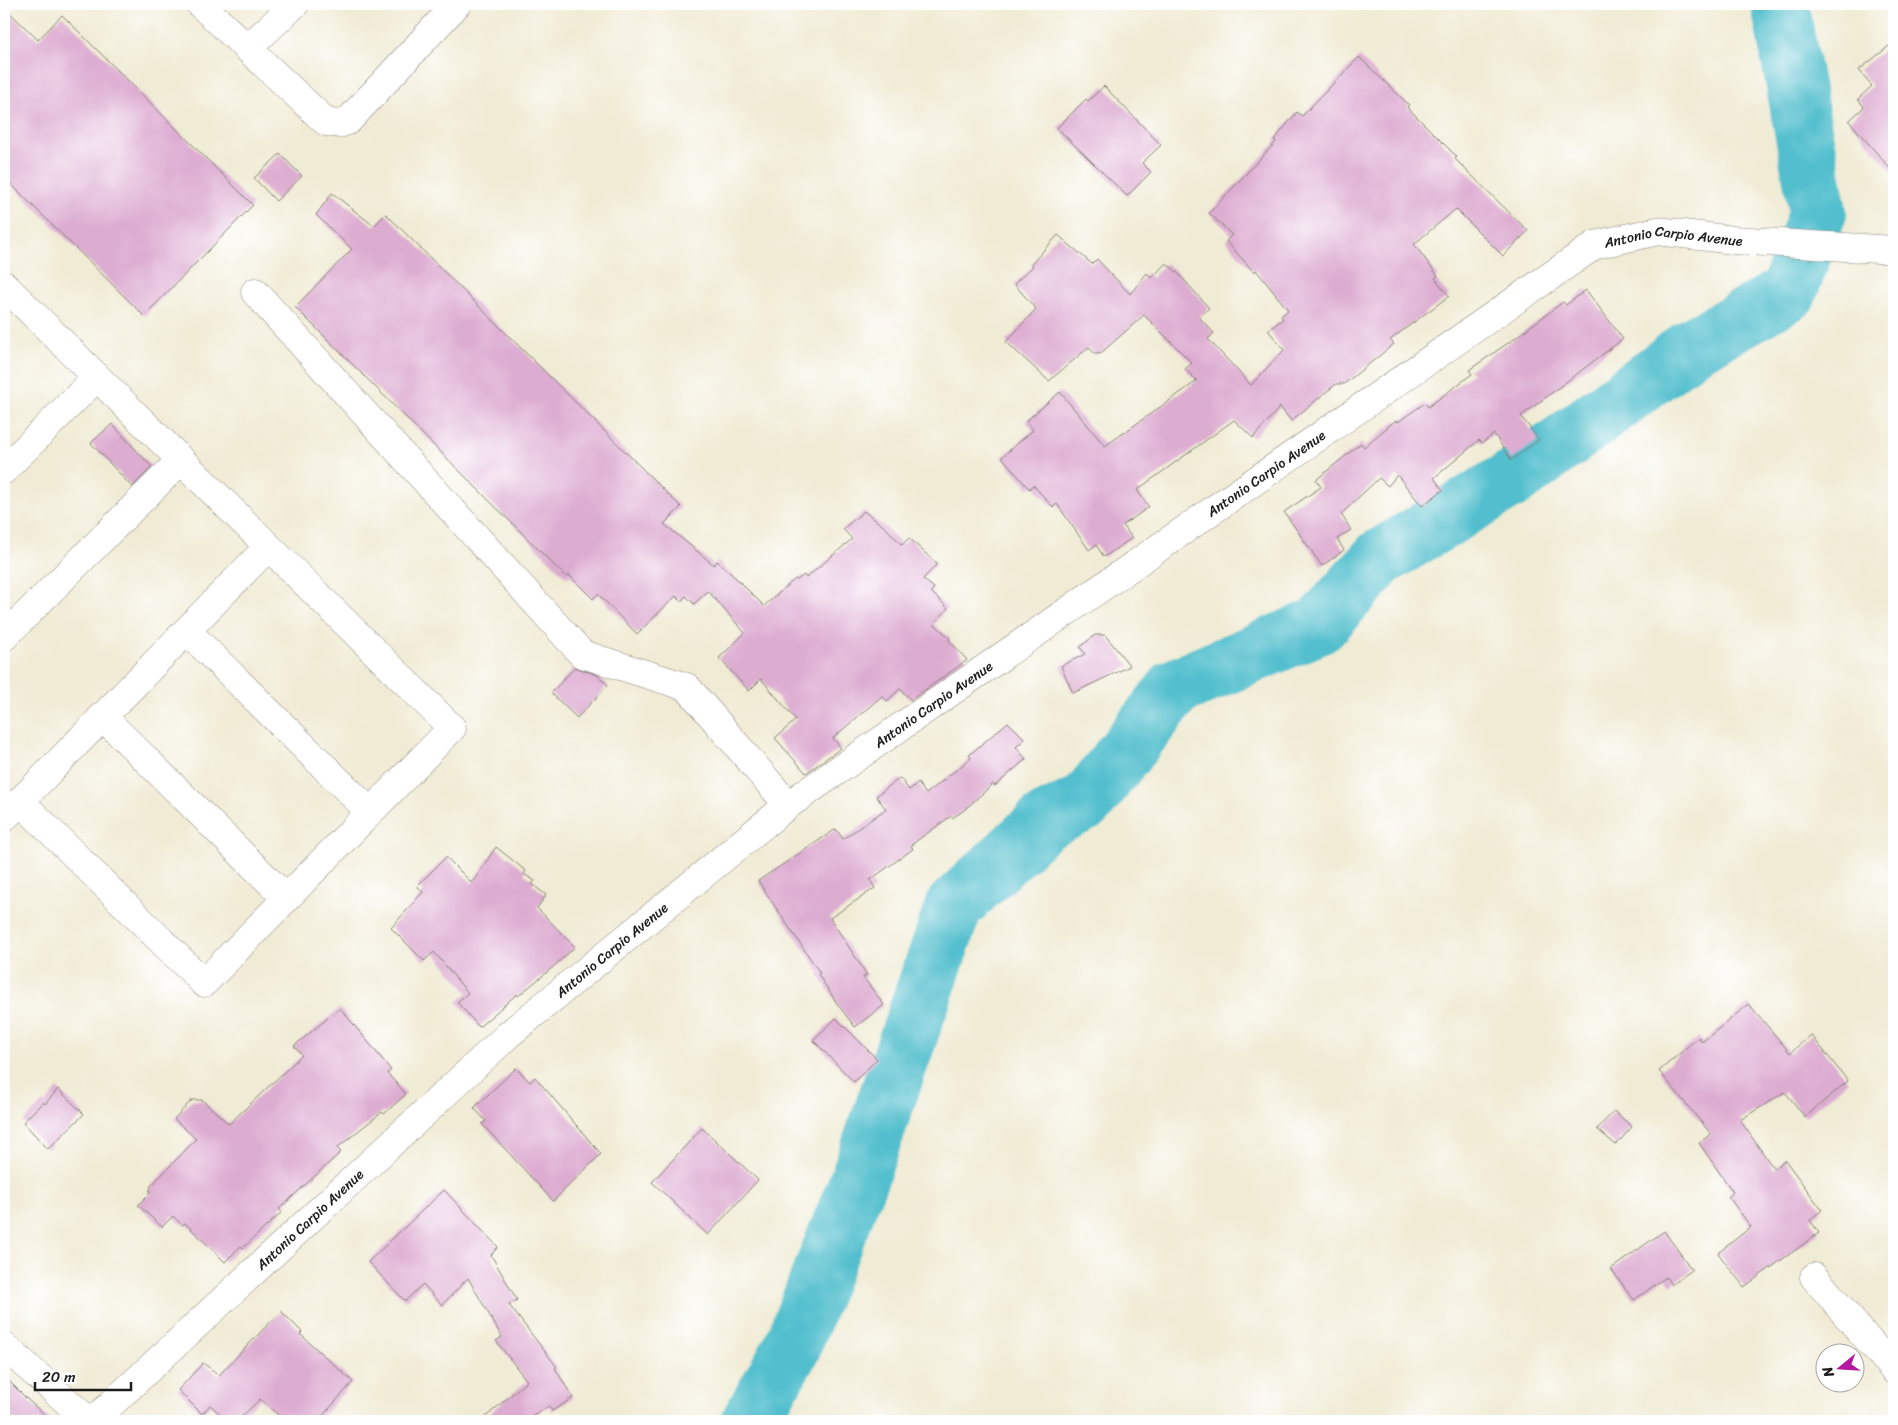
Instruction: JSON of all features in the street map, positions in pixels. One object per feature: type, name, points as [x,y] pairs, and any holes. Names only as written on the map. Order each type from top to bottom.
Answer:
[{"type":"street","points":[[200,4],[326,122],[339,124],[348,121],[457,4]]},
{"type":"street","points":[[248,48],[295,4]]},
{"type":"street","name":"Antonio Carpio Avenue","points":[[93,1421],[508,1036],[788,805],[1595,245],[1658,231],[1733,240],[1891,249]]},
{"type":"street","points":[[6,292],[181,460],[452,728],[204,983],[12,810],[268,547]]},
{"type":"street","points":[[255,292],[582,654],[687,688],[788,805]]},
{"type":"street","points":[[4,470],[97,378]]},
{"type":"street","points":[[4,638],[181,460]]},
{"type":"street","points":[[187,631],[370,812]]},
{"type":"street","points":[[102,716],[286,898]]},
{"type":"street","points":[[1814,1277],[1894,1370]]},
{"type":"street","points":[[4,1346],[89,1421]]},
{"type":"building","points":[[4,7],[38,40],[62,15],[253,205],[144,316],[4,177]]},
{"type":"building","points":[[1894,42],[1894,173],[1849,121],[1864,107],[1858,99],[1872,86],[1859,70]]},
{"type":"building","points":[[1359,57],[1409,105],[1407,107],[1457,157],[1455,159],[1528,231],[1503,256],[1456,209],[1414,244],[1438,276],[1435,278],[1449,296],[1390,340],[1394,344],[1344,384],[1336,384],[1291,421],[1280,407],[1253,438],[1234,420],[1137,490],[1149,507],[1123,525],[1132,538],[1104,557],[1096,545],[1089,550],[1057,504],[1053,507],[1033,485],[1029,489],[1002,457],[1033,430],[1026,421],[1060,392],[1105,446],[1197,381],[1185,369],[1192,363],[1144,315],[1100,354],[1096,355],[1089,347],[1049,381],[1006,342],[1036,309],[1014,284],[1033,266],[1031,264],[1058,235],[1092,264],[1097,259],[1130,294],[1147,273],[1152,278],[1166,263],[1178,273],[1209,308],[1199,317],[1214,333],[1208,339],[1251,385],[1284,350],[1268,330],[1283,319],[1281,316],[1288,310],[1256,270],[1254,272],[1226,241],[1232,235],[1209,213],[1276,142],[1274,140],[1297,112],[1302,116]]},
{"type":"building","points":[[1104,86],[1161,145],[1142,163],[1151,172],[1127,196],[1057,128],[1086,99],[1088,101]]},
{"type":"building","points":[[280,154],[302,176],[276,201],[254,178]]},
{"type":"building","points":[[332,193],[374,226],[386,214],[681,507],[664,524],[714,565],[717,561],[764,606],[795,579],[797,580],[804,575],[806,578],[852,539],[843,529],[864,511],[887,529],[902,545],[909,538],[937,564],[923,579],[934,588],[931,592],[948,608],[934,624],[950,638],[949,640],[967,660],[911,700],[900,689],[887,701],[882,696],[833,738],[841,748],[806,773],[775,738],[796,720],[761,679],[749,691],[719,658],[745,633],[708,591],[694,604],[686,596],[681,601],[676,596],[637,634],[598,594],[593,599],[569,575],[567,578],[295,307],[352,249],[316,215]]},
{"type":"building","points":[[1586,290],[1623,339],[1521,416],[1539,440],[1511,460],[1494,434],[1482,443],[1479,440],[1434,478],[1443,490],[1422,506],[1397,475],[1388,486],[1379,478],[1341,514],[1351,530],[1337,539],[1344,550],[1322,566],[1284,512],[1321,487],[1316,480],[1361,443],[1364,447],[1396,420],[1398,422],[1425,403],[1428,407],[1472,374],[1469,370],[1563,302],[1566,305]]},
{"type":"building","points":[[112,424],[152,467],[132,487],[91,443]]},
{"type":"building","points":[[1095,635],[1105,635],[1130,666],[1073,693],[1061,666],[1085,654],[1080,647]]},
{"type":"building","points":[[575,667],[597,675],[608,685],[577,718],[551,693]]},
{"type":"building","points":[[1008,722],[1025,739],[1016,747],[1026,759],[995,786],[993,784],[963,811],[952,818],[951,816],[911,845],[913,849],[870,880],[875,888],[830,918],[867,975],[863,977],[884,1005],[855,1027],[838,1005],[818,974],[820,973],[758,881],[836,829],[843,839],[886,809],[876,796],[900,778],[909,790],[918,783],[926,794],[971,758],[969,755]]},
{"type":"building","points":[[496,847],[526,871],[524,874],[535,881],[532,884],[546,895],[537,908],[575,947],[479,1027],[457,1002],[468,993],[434,952],[424,961],[391,928],[423,892],[417,886],[446,857],[472,883]]},
{"type":"building","points":[[1749,1004],[1790,1053],[1811,1035],[1848,1081],[1805,1117],[1785,1092],[1740,1120],[1774,1169],[1785,1160],[1822,1210],[1810,1220],[1819,1233],[1744,1287],[1718,1253],[1751,1227],[1728,1196],[1733,1192],[1699,1143],[1711,1134],[1659,1071],[1699,1037],[1702,1042]]},
{"type":"building","points":[[340,1008],[391,1070],[387,1073],[406,1094],[384,1114],[382,1112],[337,1148],[341,1152],[279,1209],[282,1212],[225,1262],[185,1223],[182,1225],[173,1216],[162,1227],[138,1205],[151,1192],[149,1191],[150,1187],[196,1139],[174,1119],[192,1100],[202,1100],[229,1124],[302,1055],[294,1046]]},
{"type":"building","points":[[836,1018],[877,1059],[854,1082],[813,1040]]},
{"type":"building","points":[[516,1068],[530,1082],[535,1077],[601,1154],[553,1201],[482,1124],[486,1121],[474,1108]]},
{"type":"building","points":[[58,1089],[84,1114],[48,1149],[23,1122],[43,1102],[45,1104]]},
{"type":"building","points":[[1614,1111],[1632,1127],[1616,1145],[1597,1129]]},
{"type":"building","points":[[702,1128],[758,1180],[708,1235],[652,1182]]},
{"type":"building","points":[[444,1190],[498,1247],[491,1255],[517,1300],[509,1305],[557,1367],[555,1368],[573,1398],[552,1411],[549,1406],[525,1421],[481,1421],[527,1381],[496,1341],[502,1337],[468,1278],[442,1305],[423,1284],[405,1301],[368,1262]]},
{"type":"building","points":[[1664,1231],[1692,1270],[1671,1285],[1666,1277],[1634,1300],[1611,1269]]},
{"type":"building","points":[[281,1311],[302,1332],[300,1334],[353,1382],[318,1421],[285,1421],[260,1399],[237,1421],[228,1421],[210,1405],[202,1414],[178,1390],[203,1363],[219,1375]]},
{"type":"building","points":[[4,1376],[28,1400],[52,1421],[4,1421]]},
{"type":"waterway","points":[[750,1421],[791,1349],[860,1176],[954,906],[1044,822],[1086,802],[1176,687],[1320,625],[1380,558],[1522,473],[1693,346],[1788,293],[1818,212],[1780,4]]}]
